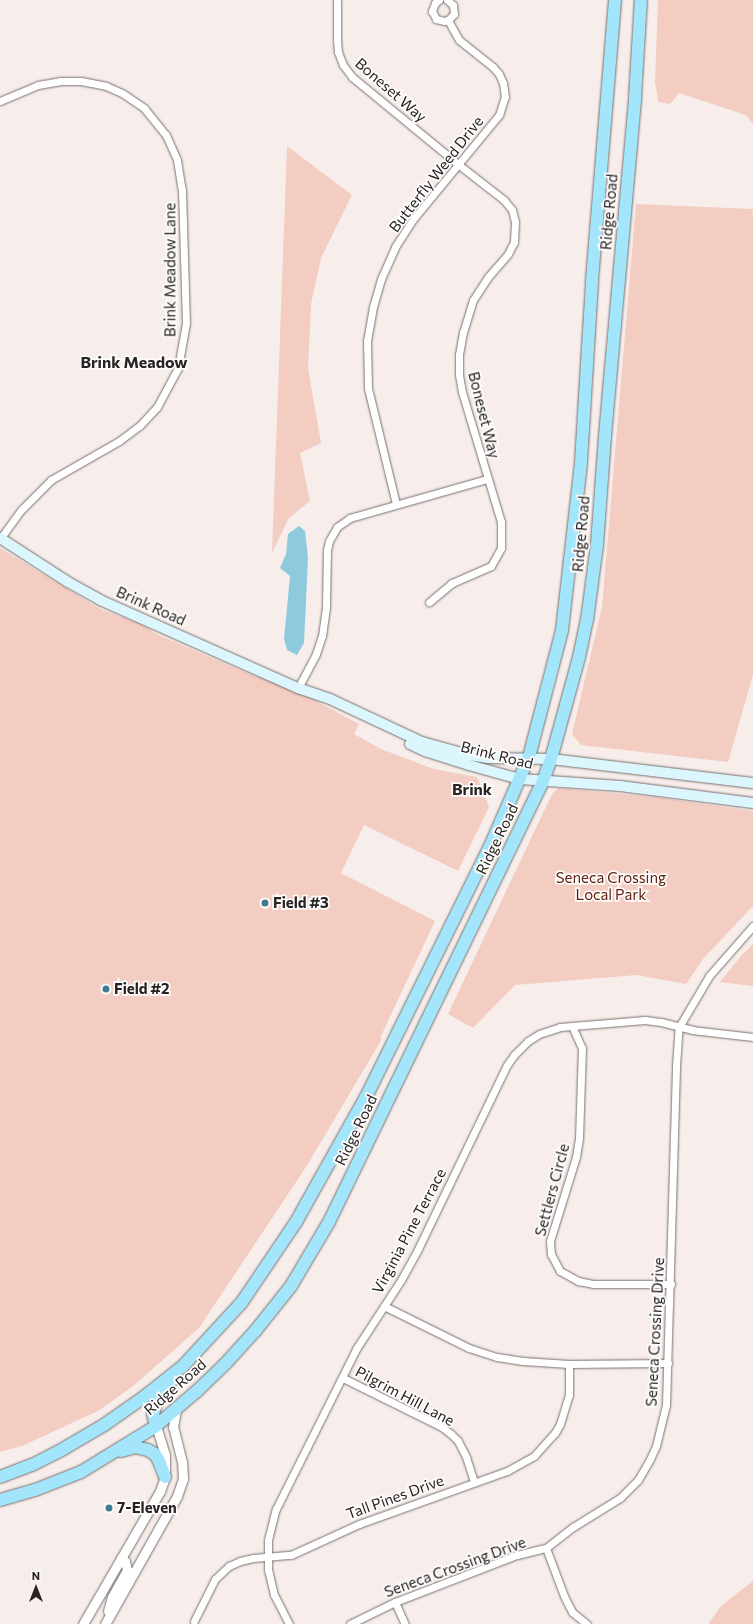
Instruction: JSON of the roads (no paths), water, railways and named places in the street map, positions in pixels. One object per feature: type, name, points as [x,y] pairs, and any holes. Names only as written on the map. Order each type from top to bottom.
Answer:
[{"type":"highway","name":"Ridge Road","points":[[1,1476],[32,1465],[104,1425],[144,1397],[183,1366],[242,1302],[296,1222],[367,1095],[492,842],[520,779],[529,757],[562,630],[581,462],[592,280],[615,0]]},
{"type":"highway","name":"Ridge Road","points":[[0,1500],[35,1490],[81,1472],[156,1426],[176,1410],[226,1363],[256,1330],[291,1286],[329,1222],[543,781],[551,759],[577,666],[587,620],[597,545],[605,436],[635,96],[641,0]]},
{"type":"highway","points":[[156,1426],[153,1414],[158,1400],[183,1366]]},
{"type":"highway","points":[[112,1454],[136,1448],[148,1450],[155,1454],[165,1477]]},
{"type":"main road","name":"Brink Road","points":[[1,538],[68,582],[100,600],[298,688],[330,698],[422,742],[475,756],[551,759],[753,783]]},
{"type":"main road","name":"Brink Road","points":[[298,688],[318,700],[425,751],[520,779],[620,786],[753,803]]},
{"type":"street","name":"Boneset Way","points":[[337,0],[336,39],[338,52],[343,65],[352,77],[504,200],[512,210],[515,222],[514,242],[508,254],[488,277],[473,300],[463,332],[459,354],[459,375],[487,479],[501,522],[501,548],[491,566],[452,583],[428,602]]},
{"type":"street","points":[[439,0],[433,7],[433,15],[440,21],[448,20],[454,14],[453,5],[448,0]]},
{"type":"street","name":"Butterfly Weed Drive","points":[[396,504],[368,388],[367,341],[373,307],[381,280],[395,247],[414,218],[500,115],[504,105],[504,90],[499,74],[493,67],[459,40],[448,20]]},
{"type":"street","name":"Brink Meadow Lane","points":[[0,101],[38,85],[60,81],[81,81],[106,86],[122,93],[144,108],[166,135],[177,160],[182,190],[186,323],[178,368],[157,407],[139,426],[119,441],[51,480],[21,510],[1,538]]},
{"type":"street","points":[[298,688],[316,654],[322,636],[326,606],[327,550],[332,534],[337,527],[350,518],[487,479]]},
{"type":"street","name":"Seneca Crossing Drive","points":[[350,1624],[395,1602],[517,1555],[546,1548],[573,1527],[620,1498],[638,1480],[656,1446],[666,1405],[671,1284],[676,1066],[679,1027],[709,976],[753,926]]},
{"type":"street","name":"Virginia Pine Terrace","points":[[288,1624],[274,1595],[266,1557],[268,1540],[276,1509],[343,1378],[356,1349],[401,1280],[418,1249],[507,1065],[514,1055],[524,1044],[539,1034],[560,1027],[645,1020],[661,1022],[679,1027],[753,1037]]},
{"type":"street","name":"Settlers Circle","points":[[572,1026],[582,1048],[579,1138],[576,1157],[550,1241],[552,1254],[560,1271],[578,1281],[593,1284],[671,1284]]},
{"type":"street","points":[[384,1306],[476,1350],[497,1357],[523,1361],[569,1364],[668,1364]]},
{"type":"street","name":"Tall Pines Drive","points":[[194,1621],[210,1585],[221,1572],[240,1561],[291,1555],[359,1524],[521,1465],[534,1456],[555,1433],[565,1411],[569,1395],[569,1364]]},
{"type":"street","name":"Pilgrim Hill Lane","points":[[343,1378],[442,1427],[451,1434],[458,1441],[466,1457],[474,1482]]},
{"type":"street","points":[[104,1624],[179,1490],[183,1479],[182,1462],[173,1427],[176,1410]]},
{"type":"street","points":[[83,1624],[160,1491],[165,1477],[165,1455],[156,1426]]},
{"type":"street","points":[[546,1548],[564,1596],[572,1612],[587,1624]]},
{"type":"street","points":[[104,1624],[112,1597],[127,1570],[125,1560],[121,1558]]},
{"type":"street","points":[[395,1602],[405,1624]]},
{"type":"water","points":[[299,526],[305,531],[308,558],[304,643],[297,655],[287,650],[284,639],[290,576],[280,568],[286,554],[288,534]]},
{"type":"place","name":"Field #3","points":[[265,903]]},
{"type":"place","name":"Field #2","points":[[106,989]]},
{"type":"place","name":"7-Eleven","points":[[109,1508]]},
{"type":"district","name":"Brink Meadow","points":[[134,362]]},
{"type":"district","name":"Brink","points":[[472,789]]},
{"type":"park label","name":"Seneca Crossing Local Park","points":[[611,886]]}]
